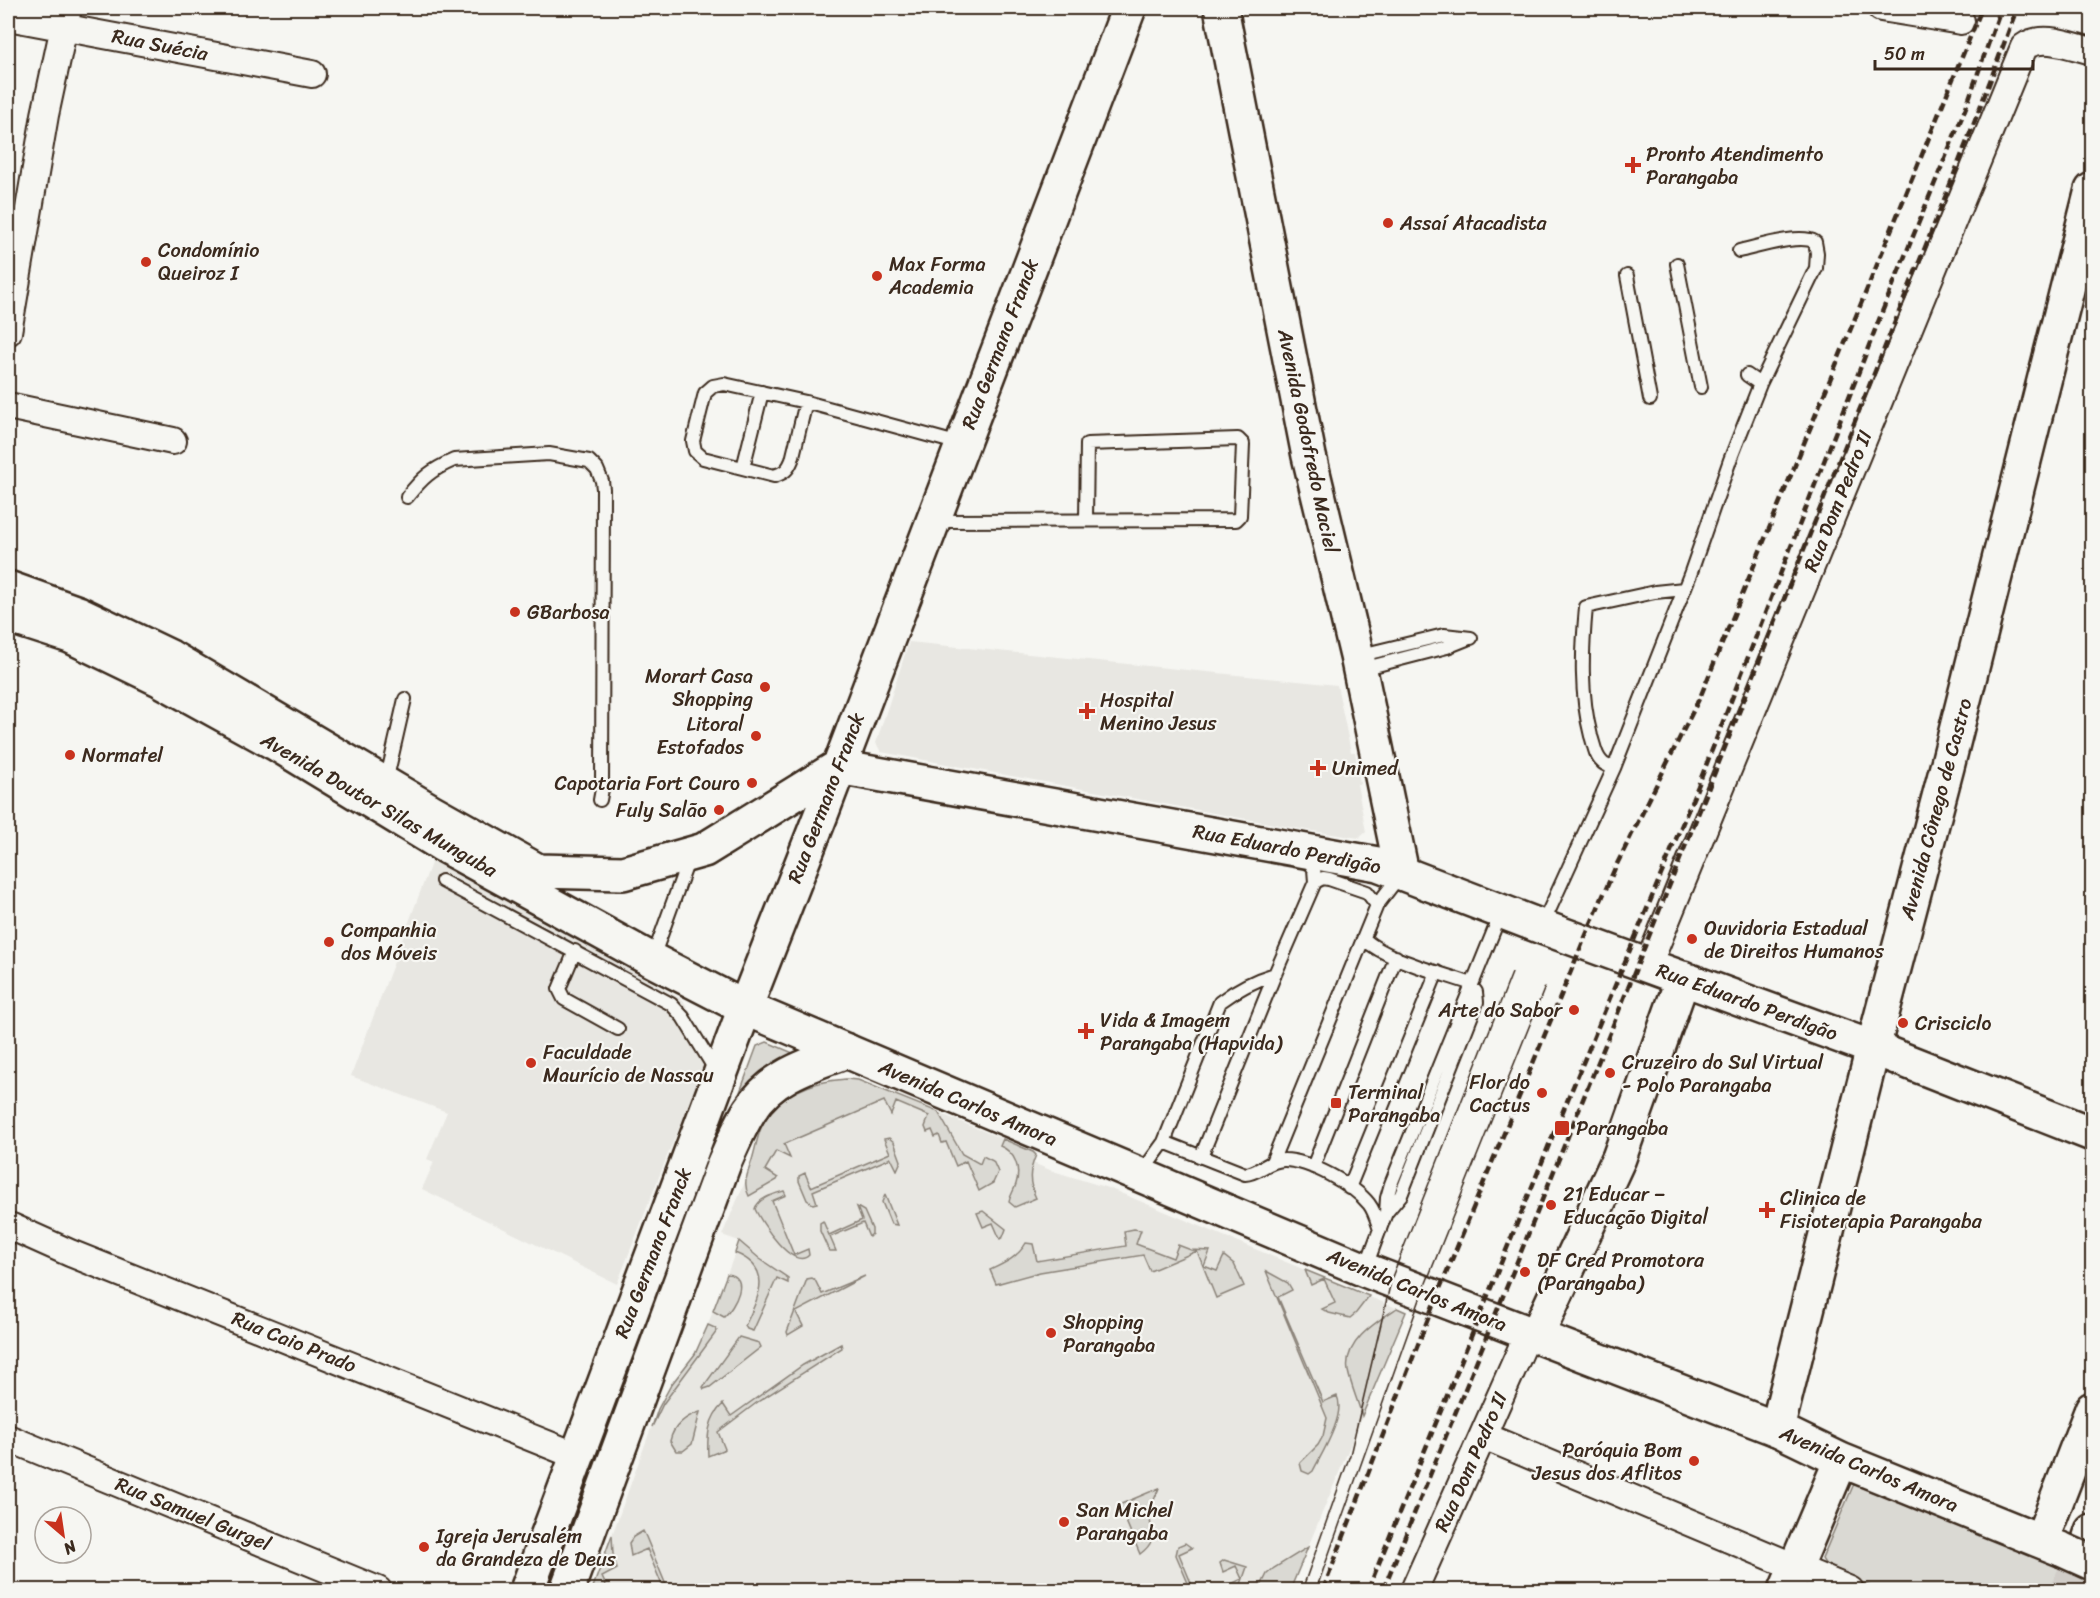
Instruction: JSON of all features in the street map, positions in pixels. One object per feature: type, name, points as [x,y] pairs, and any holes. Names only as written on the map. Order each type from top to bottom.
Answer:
[{"type":"main road","name":"Rua Germano Franck","points":[[526,1590],[745,1008],[1129,8]]},
{"type":"main road","name":"Avenida Godofredo Maciel","points":[[1221,8],[1309,456],[1358,663],[1402,873]]},
{"type":"main road","name":"Avenida Cônego de Castro","points":[[1777,1429],[2092,190]]},
{"type":"main road","name":"Avenida Doutor Silas Munguba","points":[[8,588],[78,613],[170,657],[431,811],[538,871],[623,873],[691,854]]},
{"type":"main road","name":"Avenida Doutor Silas Munguba","points":[[8,616],[70,636],[161,680],[275,743],[441,844],[588,944],[652,960],[745,1008]]},
{"type":"main road","name":"Rua Eduardo Perdigão","points":[[838,767],[1378,864],[1501,912],[1873,1048],[2092,1134]]},
{"type":"main road","points":[[691,854],[704,850],[838,767]]},
{"type":"main road","name":"Rua Dom Pedro II","points":[[1532,1336],[1619,1158],[1683,978]]},
{"type":"main road","name":"Avenida Carlos Amora","points":[[745,1008],[847,1051],[954,1105],[1139,1175],[1365,1270],[1532,1336],[1777,1429],[1841,1460],[2075,1545]]},
{"type":"main road","name":"Rua Germano Franck","points":[[567,1590],[724,1163],[742,1125],[757,1100],[784,1076],[847,1051]]},
{"type":"main road","points":[[2075,1545],[2092,1409]]},
{"type":"main road","points":[[1791,1579],[1841,1460]]},
{"type":"street","points":[[1881,8],[1961,21]]},
{"type":"street","name":"Rua Suécia","points":[[8,17],[67,17],[312,74]]},
{"type":"street","points":[[8,332],[45,115],[67,17]]},
{"type":"street","name":"Rua Dom Pedro II","points":[[1648,965],[2024,47],[2032,41],[2041,39],[2092,51]]},
{"type":"street","points":[[8,406],[172,441]]},
{"type":"street","name":"Rua Caio Prado","points":[[10,1227],[577,1456]]},
{"type":"street","name":"Rua Dom Pedro II","points":[[1414,1590],[1532,1336]]},
{"type":"street","points":[[1484,1436],[1791,1579],[1850,1590]]},
{"type":"street","name":"Rua Samuel Gurgel","points":[[8,1438],[378,1590]]},
{"type":"lane","points":[[1542,927],[1614,768],[1684,589],[1760,384],[1816,268],[1817,253],[1815,242],[1811,239],[1800,239],[1739,251]]},
{"type":"lane","points":[[1677,264],[1701,387]]},
{"type":"lane","points":[[1627,276],[1650,399]]},
{"type":"lane","points":[[1747,375],[1760,384]]},
{"type":"lane","points":[[806,402],[789,468],[782,473],[774,476],[703,458],[695,451],[693,441],[705,393],[712,386],[723,384],[806,402],[961,445]]},
{"type":"lane","points":[[744,468],[762,392]]},
{"type":"lane","points":[[932,520],[1086,520],[1236,520],[1240,516],[1243,444],[1238,439],[1087,444],[1086,520]]},
{"type":"lane","points":[[407,497],[423,477],[454,460],[549,454],[589,461],[597,469],[603,489],[602,789],[600,800]]},
{"type":"lane","points":[[1614,768],[1602,763],[1595,751],[1586,717],[1582,680],[1582,641],[1586,607],[1655,592],[1684,589]]},
{"type":"lane","points":[[1444,635],[1471,638],[1447,647],[1358,663],[1444,635]]},
{"type":"lane","points":[[386,783],[405,699]]},
{"type":"lane","points":[[1202,1157],[1275,974],[1315,882],[1314,869],[1302,851]]},
{"type":"lane","points":[[652,960],[691,854]]},
{"type":"lane","points":[[1272,1162],[1377,906],[1402,873]]},
{"type":"lane","points":[[1315,882],[1323,878],[1329,879],[1367,892],[1377,906]]},
{"type":"lane","points":[[442,881],[588,944],[677,1010],[719,1077]]},
{"type":"lane","points":[[1365,1270],[1386,1213],[1391,1184],[1501,912]]},
{"type":"lane","points":[[1364,939],[1373,947],[1468,983],[1472,987]]},
{"type":"lane","points":[[588,944],[559,989],[560,996],[618,1029]]},
{"type":"lane","points":[[1313,1167],[1396,957]]},
{"type":"lane","points":[[1349,1188],[1437,972]]},
{"type":"lane","points":[[1139,1175],[1164,1142],[1220,1002],[1233,992],[1275,974]]},
{"type":"lane","points":[[1164,1142],[1245,1174],[1252,1173],[1272,1162],[1285,1160],[1306,1164],[1327,1172],[1369,1204],[1380,1230]]},
{"type":"shaded area","name":"Hospital Menino Jesus","points":[[909,642],[1337,685],[1351,752],[1355,752],[1360,784],[1357,784],[1366,832],[1359,838],[1306,830],[881,752],[876,743]]},
{"type":"shaded area","name":"Faculdade Maurício de Nassau","points":[[433,858],[683,1000],[712,1050],[617,1284],[422,1189],[434,1162],[427,1159],[447,1112],[351,1076]]},
{"type":"shaded area","points":[[767,1042],[793,1053],[795,1057],[746,1094],[740,1092],[757,1046]]},
{"type":"shaded area","points":[[846,1079],[858,1080],[938,1112],[962,1154],[980,1164],[983,1156],[993,1161],[998,1172],[993,1183],[979,1191],[966,1161],[956,1166],[946,1142],[942,1143],[939,1135],[935,1137],[932,1130],[927,1132],[925,1127],[929,1116],[896,1102],[891,1115],[884,1101],[784,1144],[790,1158],[776,1151],[765,1170],[778,1178],[777,1180],[749,1196],[746,1178],[761,1128],[776,1106],[808,1086]]},
{"type":"shaded area","name":"Shopping Parangaba","points":[[858,1080],[1015,1144],[1020,1158],[1111,1189],[1406,1312],[1290,1590],[592,1590],[658,1409],[671,1385],[695,1354],[702,1340],[735,1253],[739,1241],[722,1235],[745,1182],[761,1127],[775,1109],[792,1094],[821,1082]]},
{"type":"shaded area","points":[[889,1138],[894,1142],[901,1161],[897,1170],[891,1158],[813,1191],[817,1203],[813,1204],[807,1200],[799,1176],[805,1173],[811,1187],[890,1153],[884,1139]]},
{"type":"shaded area","points":[[1003,1139],[1036,1155],[1030,1176],[1036,1198],[1015,1207],[1009,1202],[1018,1172],[1013,1156],[1000,1146]]},
{"type":"shaded area","points":[[784,1191],[786,1195],[772,1201],[794,1255],[808,1249],[809,1255],[802,1258],[795,1257],[778,1243],[755,1209],[763,1199]]},
{"type":"shaded area","points":[[885,1195],[897,1225],[891,1224],[882,1202]]},
{"type":"shaded area","points":[[857,1207],[864,1211],[872,1234],[869,1237],[863,1223],[830,1237],[836,1251],[829,1251],[820,1231],[820,1223],[823,1221],[829,1235],[862,1220]]},
{"type":"shaded area","points":[[983,1211],[1006,1229],[1003,1237],[1000,1239],[993,1223],[983,1227],[977,1213]]},
{"type":"shaded area","points":[[1141,1230],[1136,1244],[1173,1258],[1178,1245],[1191,1250],[1210,1251],[1204,1266],[1217,1271],[1224,1256],[1234,1264],[1244,1286],[1216,1298],[1197,1251],[1150,1271],[1143,1255],[1040,1272],[996,1284],[990,1270],[1015,1256],[1026,1243],[1033,1244],[1037,1261],[1126,1246],[1124,1231]]},
{"type":"shaded area","points":[[739,1241],[788,1278],[788,1283],[777,1278],[753,1331],[745,1326],[758,1295],[759,1276],[755,1267],[735,1253]]},
{"type":"shaded area","points":[[1305,1270],[1369,1296],[1350,1318],[1329,1313],[1322,1309],[1335,1303],[1324,1279],[1311,1285]]},
{"type":"shaded area","points":[[1266,1271],[1288,1283],[1292,1290],[1278,1297],[1323,1402],[1337,1396],[1339,1404],[1332,1434],[1313,1471],[1309,1474],[1302,1471],[1300,1463],[1318,1445],[1323,1436],[1327,1418]]},
{"type":"shaded area","points":[[727,1274],[734,1276],[740,1286],[736,1300],[724,1317],[713,1311]]},
{"type":"shaded area","points":[[865,1276],[796,1312],[803,1326],[788,1335],[787,1332],[807,1279],[815,1280],[822,1294]]},
{"type":"shaded area","points":[[1397,1308],[1406,1312],[1362,1416],[1348,1371],[1351,1351],[1371,1326]]},
{"type":"shaded area","points":[[708,1325],[717,1331],[663,1404],[652,1427],[658,1409],[671,1385],[695,1354]]},
{"type":"shaded area","points":[[739,1337],[759,1343],[761,1347],[710,1387],[704,1389],[703,1387]]},
{"type":"shaded area","points":[[841,1344],[842,1348],[759,1401],[718,1432],[725,1449],[708,1456],[711,1422],[723,1404],[731,1416],[803,1365]]},
{"type":"shaded area","points":[[700,1412],[692,1444],[683,1451],[676,1451],[670,1441],[677,1426],[685,1419]]},
{"type":"shaded area","points":[[1858,1482],[2092,1578],[2092,1590],[1879,1590],[1829,1570],[1822,1559],[1853,1486]]},
{"type":"shaded area","points":[[1159,1488],[1150,1513],[1152,1539],[1140,1554],[1119,1505]]},
{"type":"shaded area","points":[[643,1531],[668,1590],[664,1590],[647,1549],[631,1556],[629,1543],[633,1537]]},
{"type":"shaded area","points":[[612,1535],[617,1569],[602,1577],[608,1590],[592,1590]]},
{"type":"shaded area","points":[[1185,1543],[1192,1548],[1179,1554],[1194,1590],[1191,1590],[1176,1555],[1178,1546]]},
{"type":"shaded area","points":[[1308,1547],[1290,1590],[1259,1590],[1267,1574]]},
{"type":"shaded area","points":[[1224,1560],[1247,1567],[1239,1590],[1231,1590],[1229,1585],[1242,1579],[1236,1566],[1223,1572],[1220,1563]]},
{"type":"tunnel","points":[[2067,1590],[2089,1540]]},
{"type":"tram line","points":[[1302,1590],[1350,1455],[1392,1277],[1512,973]]},
{"type":"tram line","points":[[1316,1590],[1424,1288],[1545,987]]},
{"type":"railway","points":[[1323,1590],[1436,1298],[1583,942],[1615,868],[1701,695],[1982,8]]},
{"type":"railway","points":[[1368,1590],[1698,786],[1882,312],[1966,107],[2001,8]]},
{"type":"railway","points":[[1383,1590],[1719,763],[1949,188],[2017,8]]},
{"type":"place","name":"Pronto Atendimento Parangaba","points":[[1633,165]]},
{"type":"place","name":"Assaí Atacadista","points":[[1388,223]]},
{"type":"place","name":"Condomínio Queiroz I","points":[[146,262]]},
{"type":"place","name":"Max Forma Academia","points":[[877,276]]},
{"type":"place","name":"GBarbosa","points":[[515,612]]},
{"type":"place","name":"Morart Casa Shopping","points":[[765,687]]},
{"type":"place","name":"Hospital Menino Jesus","points":[[1087,711]]},
{"type":"place","name":"Litoral Estofados","points":[[756,736]]},
{"type":"place","name":"Normatel","points":[[70,755]]},
{"type":"place","name":"Unimed","points":[[1318,768]]},
{"type":"place","name":"Capotaria Fort Couro","points":[[752,783]]},
{"type":"place","name":"Fuly Salão","points":[[719,810]]},
{"type":"place","name":"Ouvidoria Estadual de Direitos Humanos","points":[[1692,939]]},
{"type":"place","name":"Companhia dos Móveis","points":[[329,942]]},
{"type":"place","name":"Arte do Sabor","points":[[1574,1010]]},
{"type":"place","name":"Crisciclo","points":[[1903,1023]]},
{"type":"place","name":"Vida & Imagem Parangaba (Hapvida)","points":[[1086,1031]]},
{"type":"place","name":"Faculdade Maurício de Nassau","points":[[531,1063]]},
{"type":"place","name":"Cruzeiro do Sul Virtual - Polo Parangaba","points":[[1610,1073]]},
{"type":"place","name":"Flor do Cactus","points":[[1542,1093]]},
{"type":"place","name":"Terminal Parangaba","points":[[1336,1103]]},
{"type":"place","name":"Parangaba","points":[[1562,1128]]},
{"type":"place","name":"21 Educar – Educação Digital","points":[[1551,1205]]},
{"type":"place","name":"Clinica de Fisioterapia Parangaba","points":[[1767,1210]]},
{"type":"place","name":"DF Cred Promotora (Parangaba)","points":[[1525,1272]]},
{"type":"place","name":"Shopping Parangaba","points":[[1051,1333]]},
{"type":"place","name":"Paróquia Bom Jesus dos Aflitos","points":[[1694,1461]]},
{"type":"place","name":"San Michel Parangaba","points":[[1064,1522]]},
{"type":"place","name":"Igreja Jerusalém da Grandeza de Deus","points":[[424,1547]]}]
